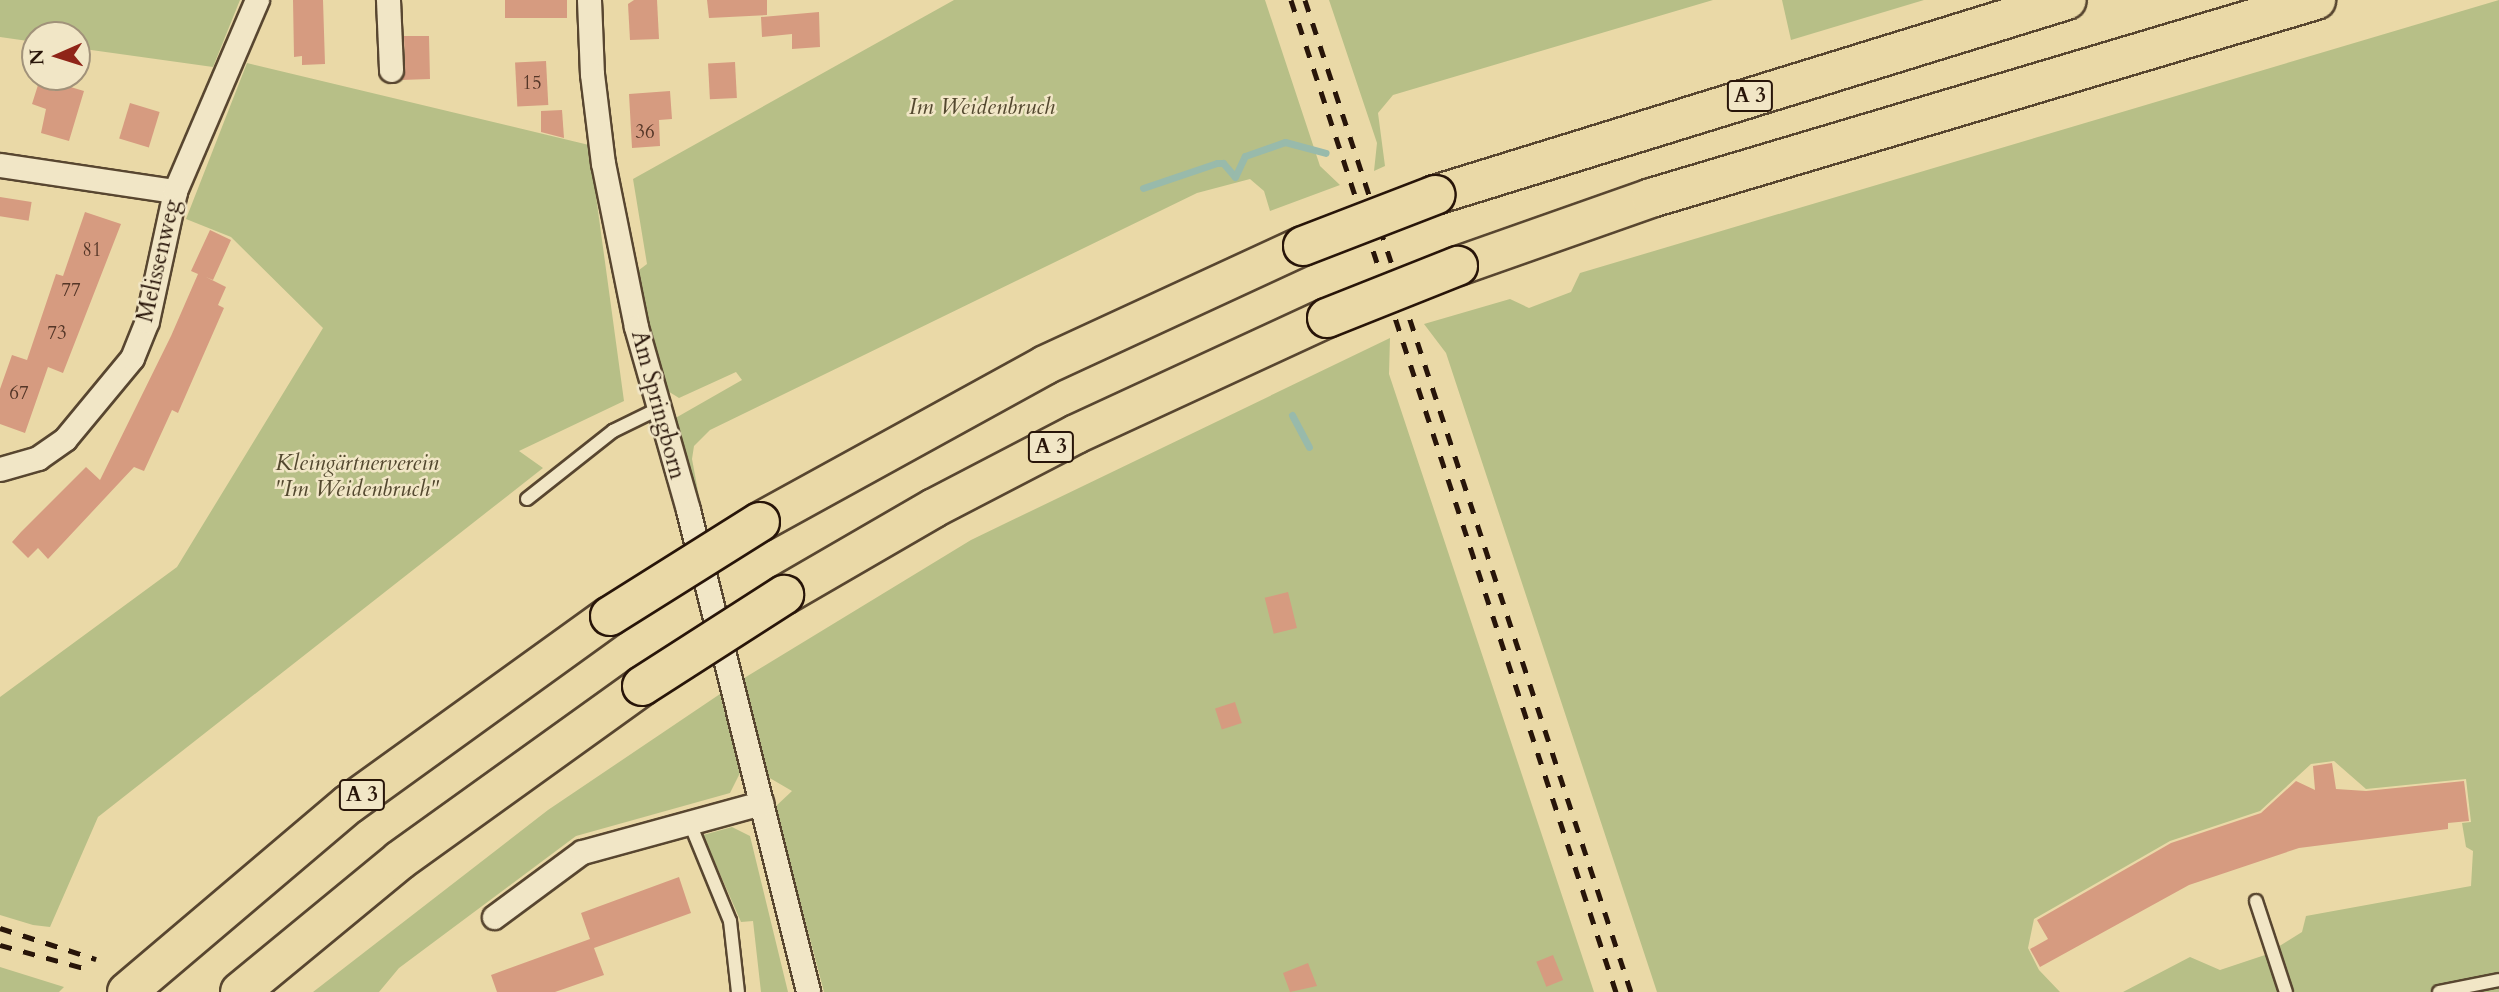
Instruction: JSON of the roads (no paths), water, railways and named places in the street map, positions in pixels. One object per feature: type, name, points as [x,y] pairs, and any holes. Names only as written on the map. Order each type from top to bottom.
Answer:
[{"type":"highway","name":"A 3","points":[[127,992],[349,804],[610,616],[760,522],[1045,365],[1303,246],[1435,195],[2067,0]]},
{"type":"highway","name":"A 3","points":[[240,992],[400,860],[642,686],[784,595],[934,508],[1076,434],[1327,318],[1458,266],[1651,198],[2316,0]]},
{"type":"street","name":"Melissenweg","points":[[0,469],[38,458],[65,439],[132,358],[147,321],[175,191],[257,0]]},
{"type":"street","points":[[388,0],[391,69]]},
{"type":"street","name":"Am Springborn","points":[[589,0],[592,74],[603,163],[636,327],[808,992]]},
{"type":"street","points":[[0,165],[175,191]]},
{"type":"street","points":[[494,918],[582,852],[761,803]]},
{"type":"lane","points":[[527,499],[613,430],[658,410]]},
{"type":"lane","points":[[689,821],[730,921],[738,992]]},
{"type":"lane","points":[[2256,901],[2286,992]]},
{"type":"lane","points":[[2439,992],[2499,980]]},
{"type":"waterway","points":[[1143,188],[1217,163],[1223,163],[1235,177],[1245,156],[1285,142],[1326,153]]},
{"type":"waterway","points":[[1292,415],[1309,447]]},
{"type":"railway","points":[[1291,0],[1616,992]]},
{"type":"railway","points":[[1305,0],[1631,992]]},
{"type":"railway","points":[[0,928],[96,959]]},
{"type":"railway","points":[[0,945],[87,969]]},
{"type":"park label","name":"Im Weidenbruch","points":[[982,107]]},
{"type":"park label","name":"Kleingärtnerverein \"Im Weidenbruch\"","points":[[357,476]]}]
